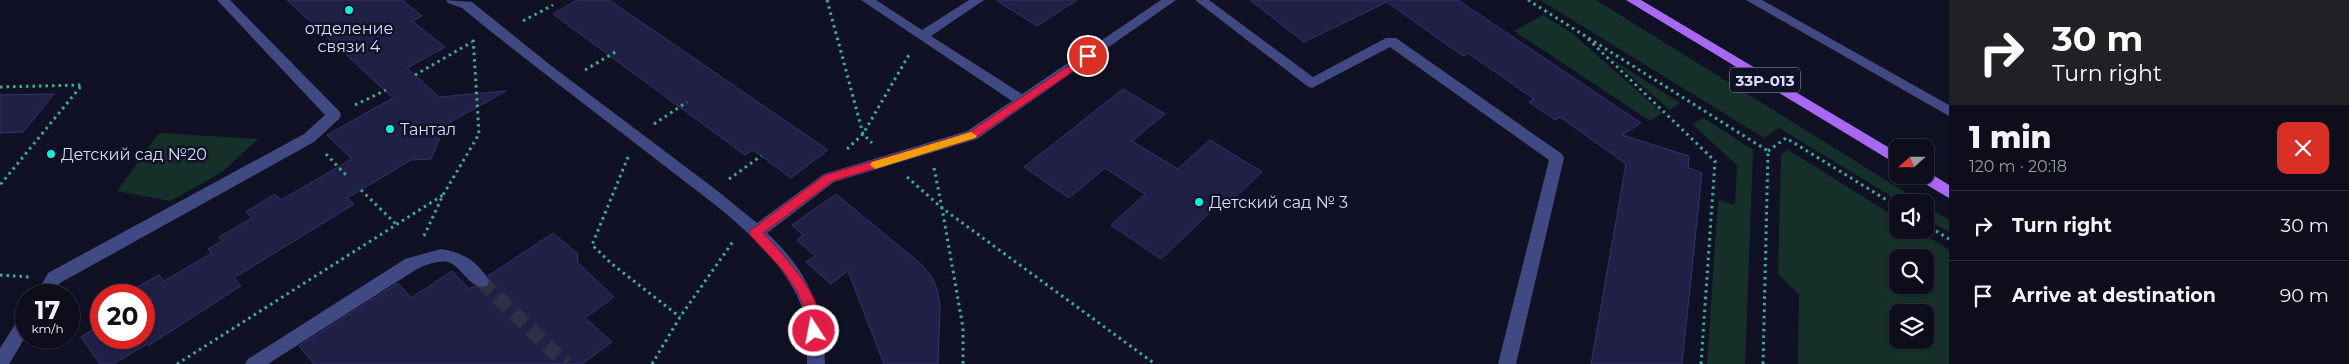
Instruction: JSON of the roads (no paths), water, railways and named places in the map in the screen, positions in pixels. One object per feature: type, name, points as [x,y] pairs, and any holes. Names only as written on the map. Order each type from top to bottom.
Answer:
[{"type":"main road","name":"33Р-013","points":[[1632,0],[1889,155]]},
{"type":"main road","points":[[1934,183],[1949,192]]},
{"type":"lane","points":[[50,284],[54,278],[309,138],[334,115],[223,0]]},
{"type":"lane","points":[[452,0],[467,5],[709,193],[750,228],[786,264],[802,289],[813,316],[816,364]]},
{"type":"lane","points":[[867,0],[1022,101]]},
{"type":"lane","points":[[922,36],[978,0]]},
{"type":"lane","points":[[750,228],[829,178],[972,135],[1170,0]]},
{"type":"lane","points":[[1202,0],[1312,83],[1391,41],[1557,158],[1507,364]]},
{"type":"lane","points":[[1752,0],[1949,111]]},
{"type":"lane","points":[[254,364],[411,264],[429,256],[444,254],[466,265],[481,281]]},
{"type":"lane","points":[[0,363],[15,339]]},
{"type":"tunnel","points":[[481,281],[566,364]]},
{"type":"place","name":"отделение связи 4","points":[[349,10]]},
{"type":"place","name":"Тантал","points":[[390,129]]},
{"type":"place","name":"Детский сад №20","points":[[51,154]]},
{"type":"place","name":"Детский сад № 3","points":[[1199,202]]}]
